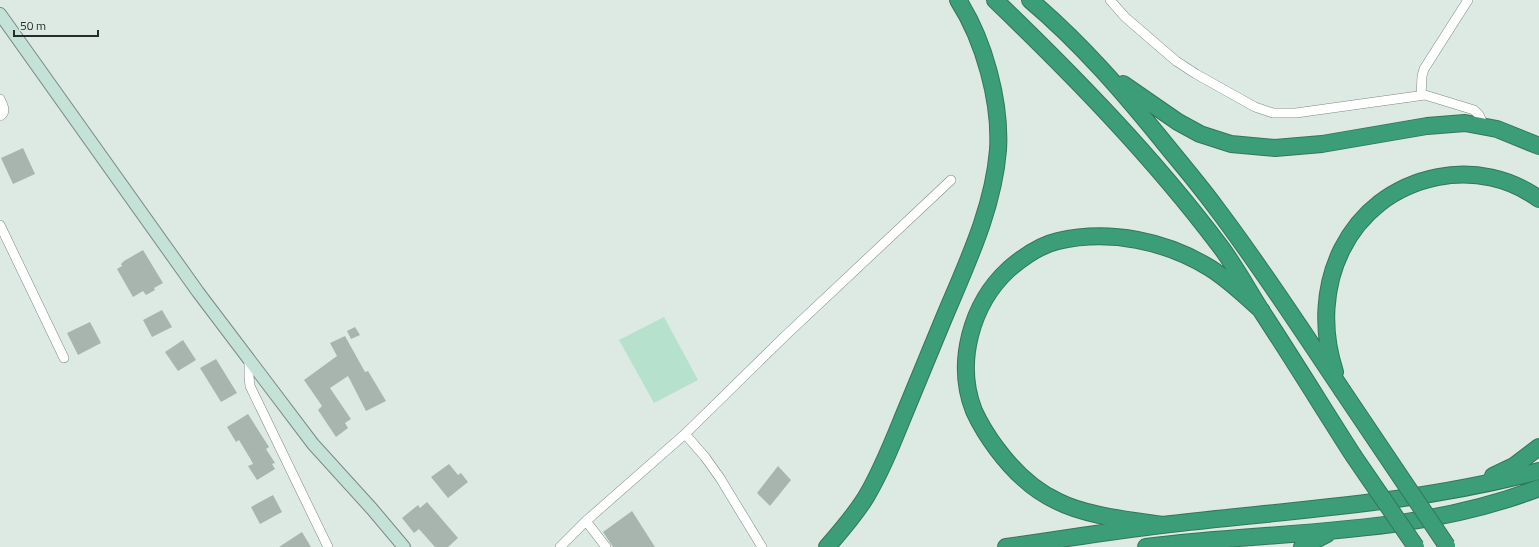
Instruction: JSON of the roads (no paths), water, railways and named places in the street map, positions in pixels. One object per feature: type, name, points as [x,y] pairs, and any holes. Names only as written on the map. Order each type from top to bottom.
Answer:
[{"type":"highway","points":[[827,547],[851,519],[866,498],[888,454],[978,235],[991,193],[998,149],[996,106],[986,63],[969,20],[958,0]]},
{"type":"highway","points":[[995,0],[1087,91],[1168,180],[1221,247],[1353,455],[1416,547]]},
{"type":"highway","points":[[1030,0],[1059,26],[1100,67],[1145,118],[1218,209],[1266,277],[1447,546]]},
{"type":"highway","points":[[1100,67],[1178,122],[1200,134],[1231,144],[1275,148],[1322,144],[1427,126],[1465,123],[1497,129],[1539,146]]},
{"type":"highway","points":[[1342,390],[1328,347],[1326,332],[1327,301],[1334,267],[1341,249],[1364,217],[1378,203],[1412,184],[1451,174],[1471,174],[1490,177],[1519,187],[1539,199]]},
{"type":"highway","points":[[1162,525],[1094,513],[1057,502],[1028,482],[1003,457],[992,442],[974,411],[967,382],[966,367],[969,337],[979,309],[995,284],[1016,262],[1029,254],[1056,241],[1100,237],[1132,239],[1186,256],[1224,278],[1262,312]]},
{"type":"highway","points":[[1455,490],[1502,473],[1528,457],[1539,447]]},
{"type":"highway","points":[[1006,547],[1162,525],[1334,508],[1455,490],[1539,471]]},
{"type":"highway","points":[[1146,547],[1184,542],[1373,528],[1444,516],[1520,496],[1539,488]]},
{"type":"highway","points":[[1302,547],[1334,531]]},
{"type":"main road","points":[[0,14],[114,176],[249,360],[313,444],[404,547]]},
{"type":"street","points":[[1110,0],[1125,17],[1176,62],[1229,93],[1266,111],[1296,113],[1421,95],[1432,96],[1474,110],[1479,115],[1485,127]]},
{"type":"street","points":[[1421,95],[1424,69],[1468,0]]},
{"type":"street","points":[[0,99],[4,111],[0,116]]},
{"type":"street","points":[[560,547],[586,521],[685,434],[785,336],[951,180]]},
{"type":"street","points":[[0,225],[64,358]]},
{"type":"street","points":[[249,360],[248,377],[250,386],[328,547]]},
{"type":"street","points":[[685,434],[705,457],[720,478],[762,547]]},
{"type":"street","points":[[586,521],[606,547]]}]
